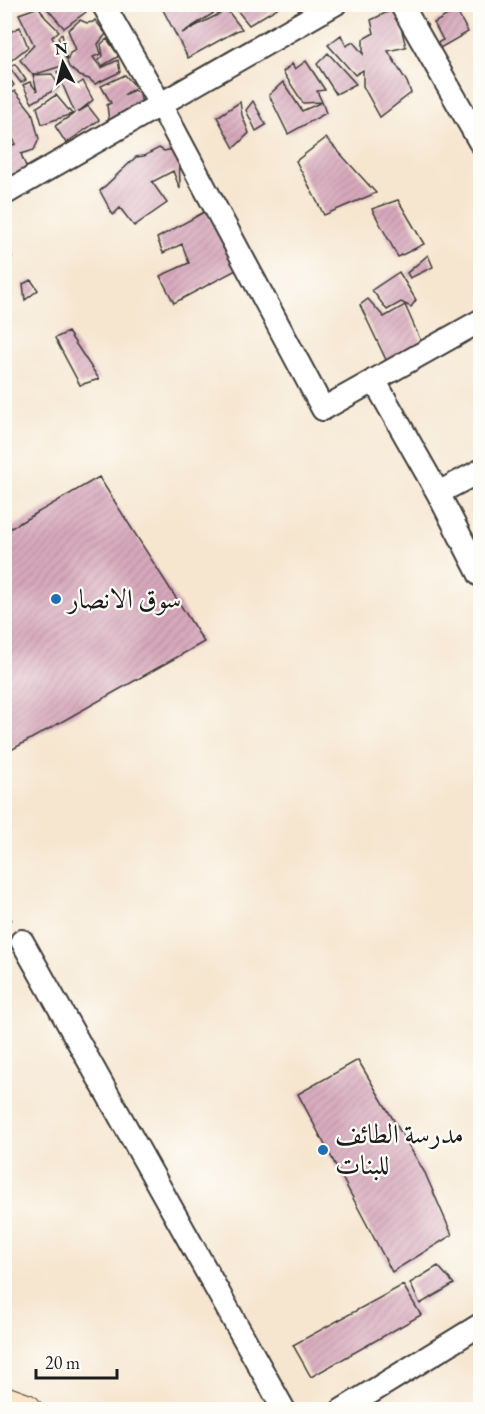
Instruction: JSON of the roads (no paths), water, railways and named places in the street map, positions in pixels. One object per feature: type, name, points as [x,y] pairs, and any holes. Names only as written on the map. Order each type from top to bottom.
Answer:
[{"type":"street","points":[[103,4],[160,104],[323,409],[480,321]]},
{"type":"street","points":[[4,194],[160,104],[304,12],[335,4]]},
{"type":"street","points":[[401,4],[480,142]]},
{"type":"street","points":[[374,380],[438,493],[480,575]]},
{"type":"street","points":[[438,493],[480,471]]},
{"type":"street","points":[[22,941],[284,1410]]},
{"type":"street","points":[[342,1410],[480,1325]]},
{"type":"street","points":[[4,1402],[26,1410]]},
{"type":"place","name":"سوق الانصار","points":[[56,599]]},
{"type":"place","name":"مدرسة الطائف للبنات","points":[[323,1150]]}]
